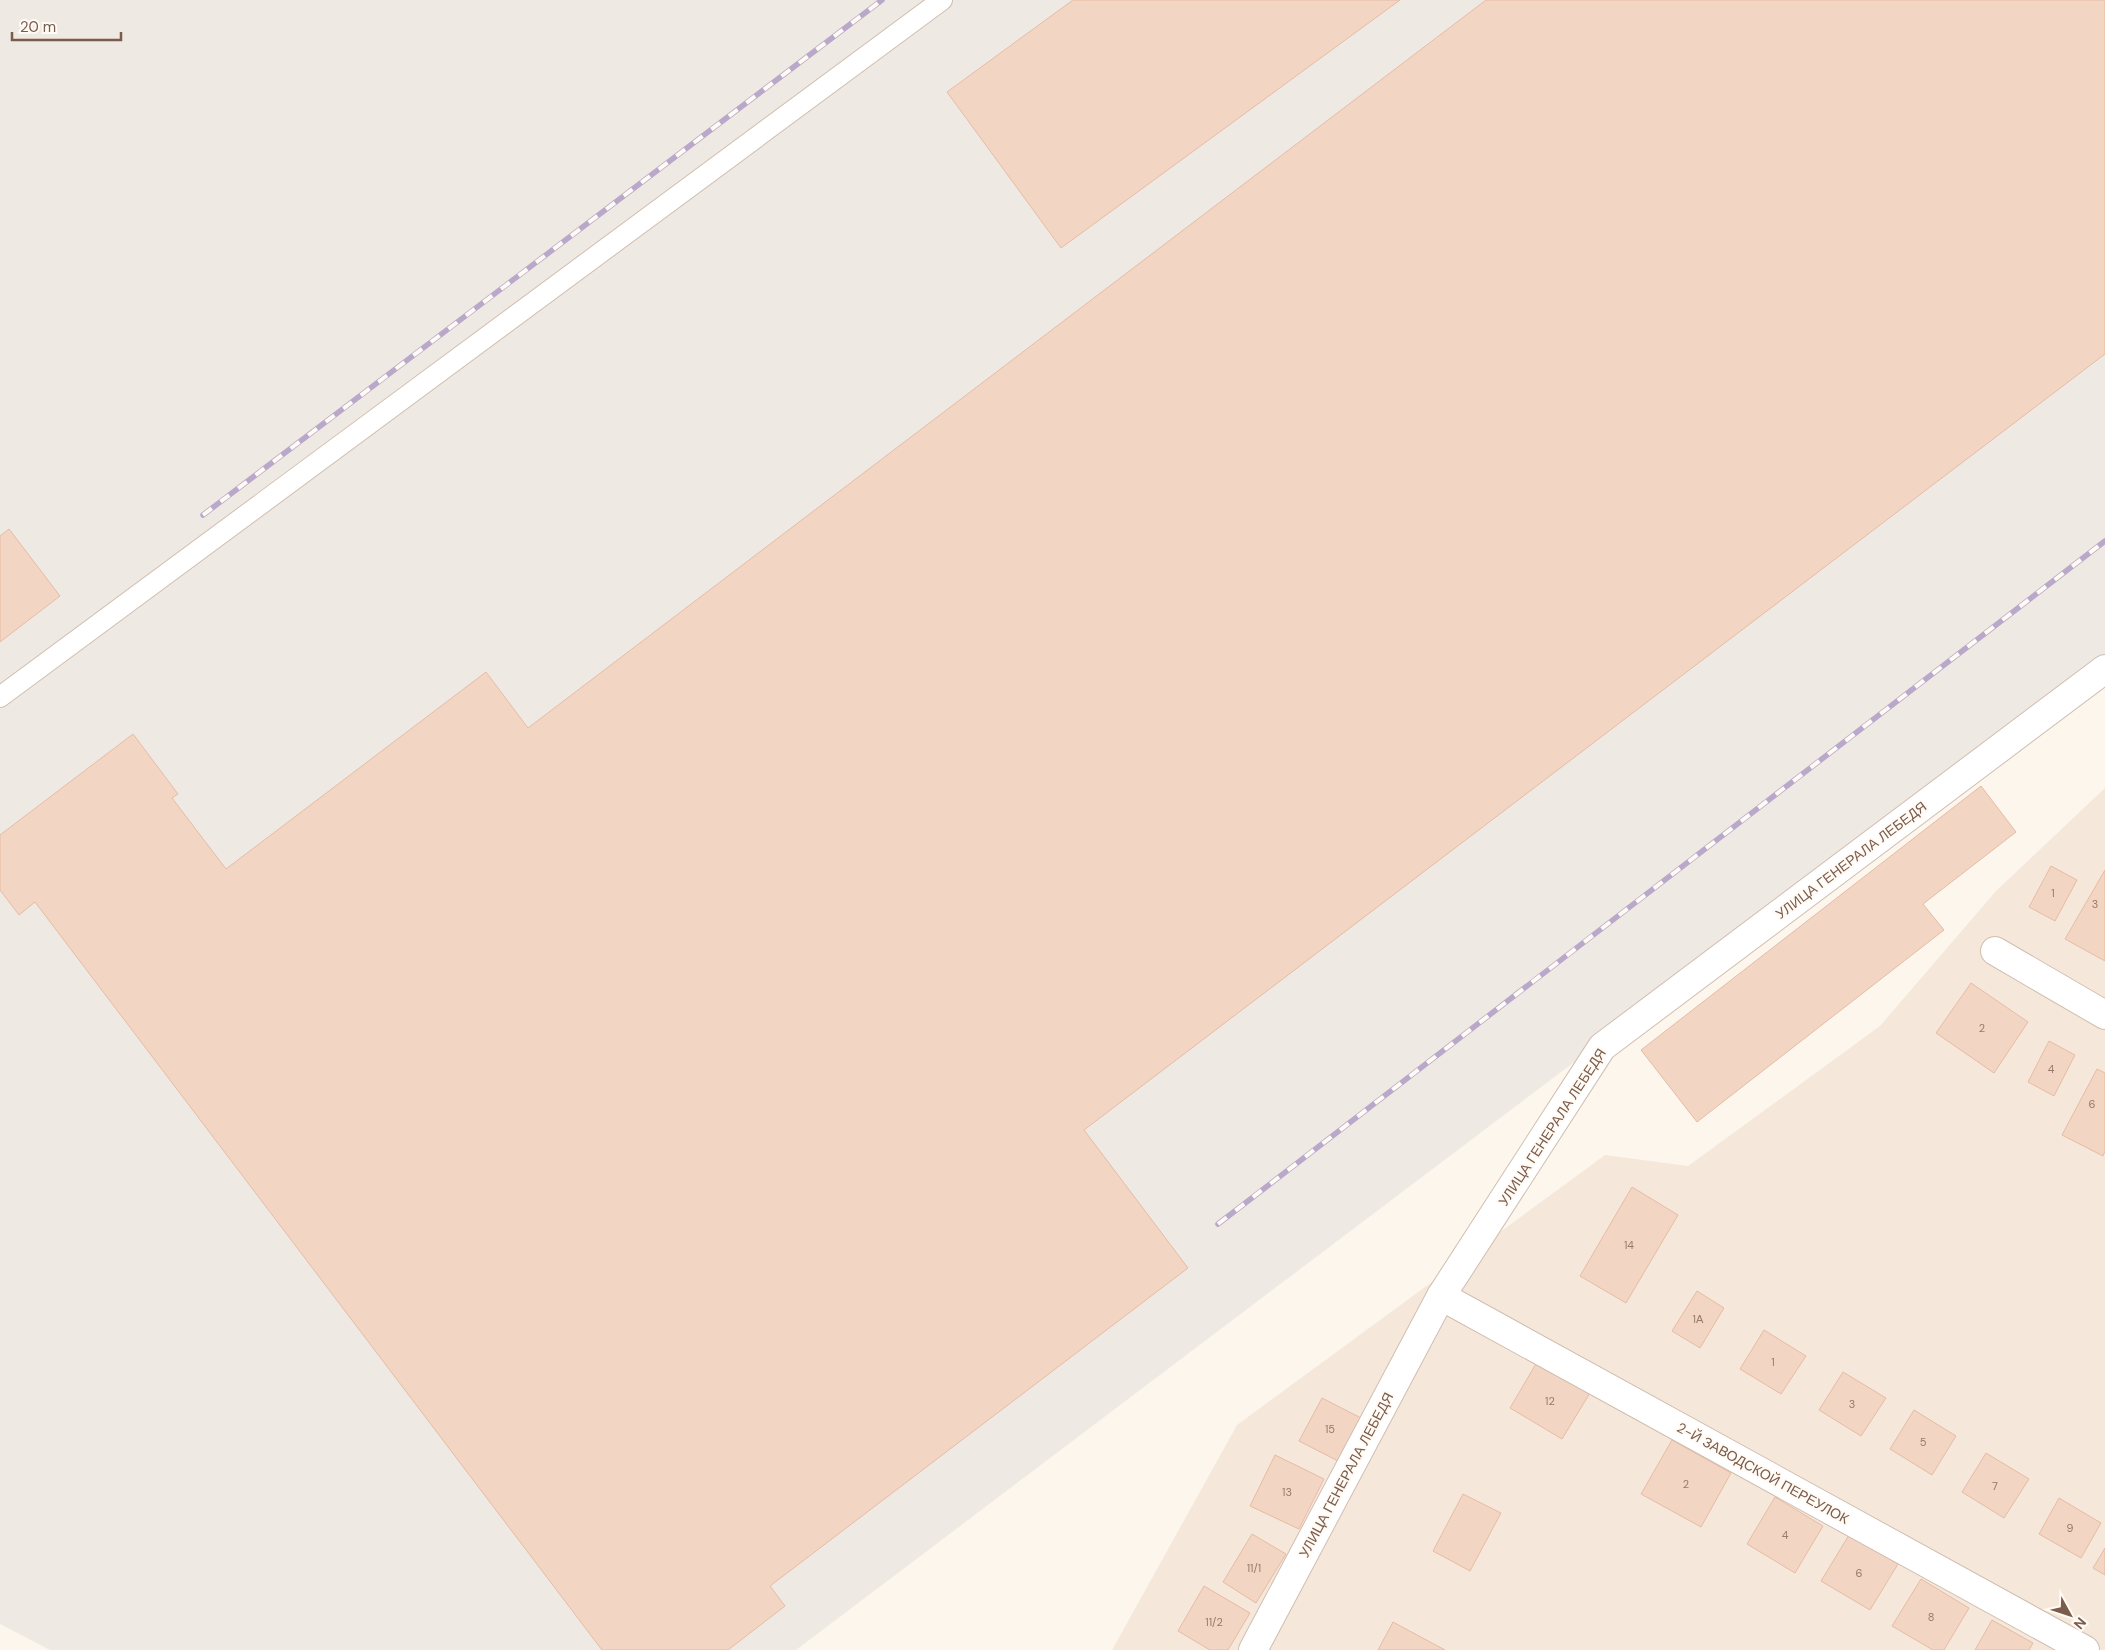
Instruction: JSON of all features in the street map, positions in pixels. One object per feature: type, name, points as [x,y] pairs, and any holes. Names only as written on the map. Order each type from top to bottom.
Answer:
[{"type":"street","name":"УЛИЦА ГЕНЕРАЛА ЛЕБЕДЯ","points":[[1253,1650],[1441,1296],[1602,1047],[2105,669]]},
{"type":"street","points":[[1995,951],[2105,1015]]},
{"type":"street","name":"2-Й ЗАВОДСКОЙ ПЕРЕУЛОК","points":[[1441,1296],[2085,1650]]},
{"type":"lane","points":[[0,697],[942,0]]},
{"type":"shaded area","points":[[0,0],[2105,0],[2105,661],[796,1650],[50,1650],[0,1624]]},
{"type":"shaded area","points":[[2105,788],[2105,1650],[1112,1650],[1237,1425],[1605,1155],[1688,1166],[1880,1026],[1996,891]]},
{"type":"building","points":[[1073,0],[1400,0],[1061,248],[947,92]]},
{"type":"building","points":[[1486,0],[2105,0],[2105,354],[1084,1130],[1188,1268],[770,1586],[785,1606],[728,1650],[602,1650],[35,902],[19,915],[0,890],[0,835],[133,734],[178,794],[172,798],[226,869],[486,672],[528,728]]},
{"type":"building","points":[[9,529],[60,596],[0,642],[0,536]]},
{"type":"building","points":[[1981,786],[2016,832],[1923,904],[1944,930],[1697,1122],[1641,1050]]},
{"type":"building","points":[[2051,866],[2077,880],[2055,921],[2029,907]]},
{"type":"building","points":[[2105,870],[2105,961],[2065,939]]},
{"type":"building","points":[[1971,983],[2028,1022],[1994,1073],[1936,1033]]},
{"type":"building","points":[[2049,1041],[2075,1055],[2054,1096],[2028,1082]]},
{"type":"building","points":[[2097,1069],[2105,1073],[2105,1151],[2103,1156],[2062,1135]]},
{"type":"building","points":[[1632,1187],[1678,1215],[1626,1303],[1580,1276]]},
{"type":"building","points":[[1697,1291],[1724,1308],[1700,1348],[1672,1331]]},
{"type":"building","points":[[1764,1330],[1806,1356],[1781,1394],[1740,1369]]},
{"type":"building","points":[[1537,1362],[1590,1393],[1562,1439],[1510,1408]]},
{"type":"building","points":[[1843,1372],[1886,1398],[1861,1436],[1819,1410]]},
{"type":"building","points":[[1322,1398],[1361,1418],[1338,1461],[1299,1441]]},
{"type":"building","points":[[1914,1410],[1956,1436],[1932,1475],[1890,1449]]},
{"type":"building","points":[[1672,1440],[1731,1473],[1701,1527],[1641,1494]]},
{"type":"building","points":[[1986,1453],[2029,1479],[2004,1518],[1962,1492]]},
{"type":"building","points":[[1275,1455],[1324,1479],[1299,1529],[1250,1506]]},
{"type":"building","points":[[1463,1494],[1501,1513],[1470,1571],[1433,1551]]},
{"type":"building","points":[[1775,1497],[1823,1526],[1795,1573],[1747,1544]]},
{"type":"building","points":[[2059,1498],[2101,1523],[2081,1558],[2039,1534]]},
{"type":"building","points":[[1252,1534],[1286,1554],[1256,1603],[1223,1582]]},
{"type":"building","points":[[1849,1535],[1898,1564],[1870,1610],[1821,1581]]},
{"type":"building","points":[[2105,1548],[2105,1575],[2093,1568]]},
{"type":"building","points":[[1921,1579],[1969,1608],[1944,1650],[1933,1650],[1892,1626]]},
{"type":"building","points":[[1204,1586],[1250,1613],[1228,1650],[1210,1650],[1178,1631]]},
{"type":"building","points":[[1992,1620],[2033,1643],[2029,1650],[1975,1650]]},
{"type":"building","points":[[1393,1622],[1445,1650],[1378,1650]]},
{"type":"railway","points":[[203,515],[882,0]]},
{"type":"railway","points":[[1218,1224],[2105,541]]}]
